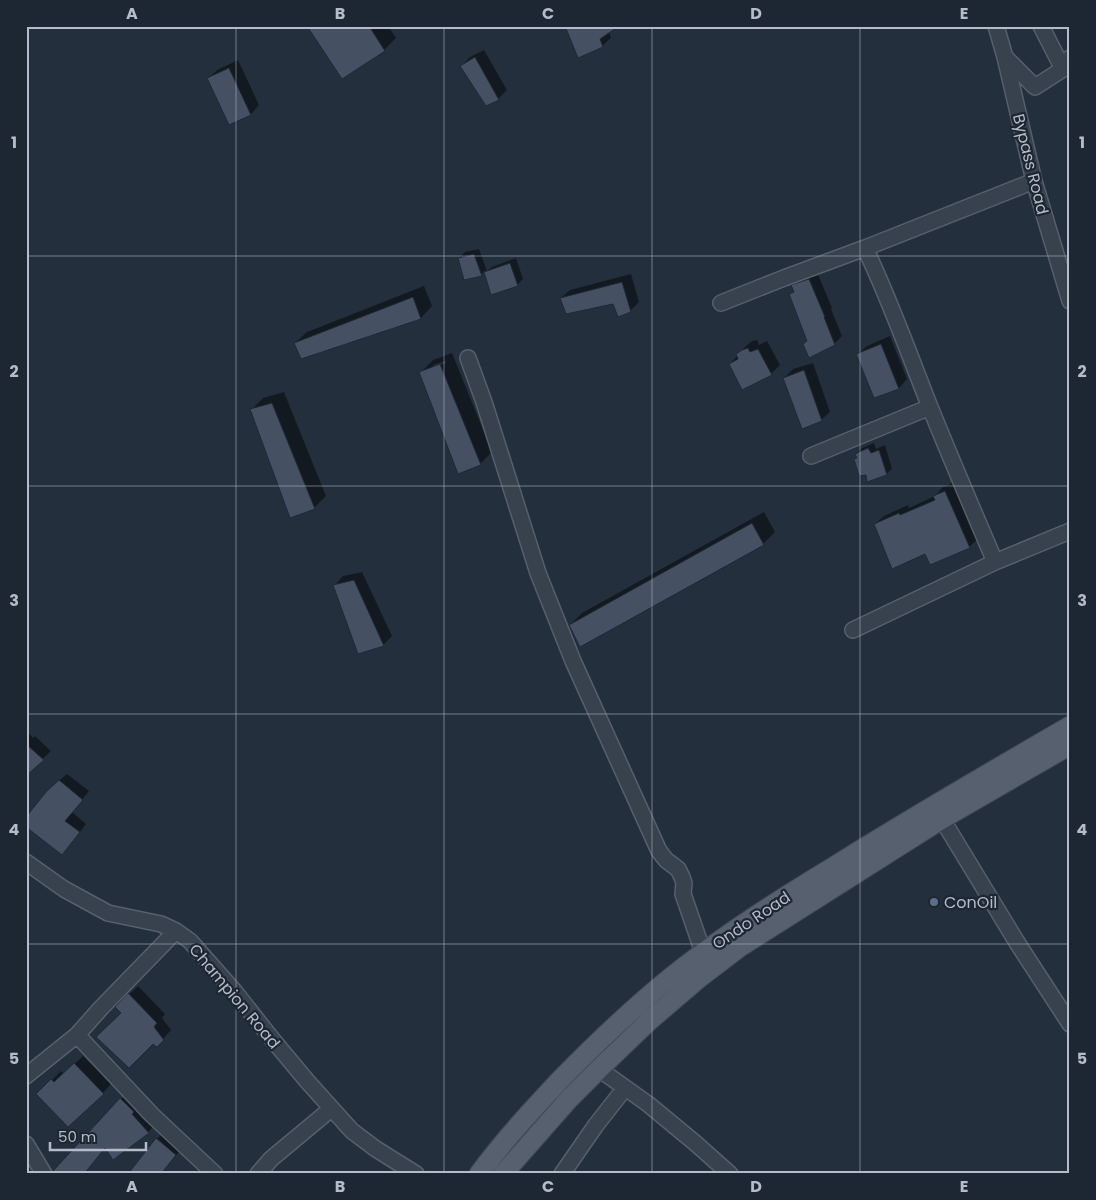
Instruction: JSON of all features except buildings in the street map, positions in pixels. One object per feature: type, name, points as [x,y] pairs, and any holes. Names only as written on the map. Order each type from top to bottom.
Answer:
[{"type":"main road","name":"Ondo Road","points":[[503,1174],[599,1068],[649,1021],[698,979],[939,802],[1070,726]]},
{"type":"main road","name":"Ondo Road","points":[[479,1174],[520,1122],[576,1064],[654,990],[703,952],[789,895],[942,819],[1070,745]]},
{"type":"street","name":"Bypass Road","points":[[996,26],[1034,181],[1070,301]]},
{"type":"street","points":[[1005,57],[1035,87],[1066,63],[1041,26]]},
{"type":"street","points":[[721,303],[1034,181]]},
{"type":"street","points":[[865,248],[879,277],[930,407],[995,562]]},
{"type":"street","points":[[468,358],[484,402],[538,573],[573,661],[659,851],[666,860],[678,868],[682,877],[684,883],[683,894],[703,952]]},
{"type":"street","points":[[811,456],[930,407]]},
{"type":"street","points":[[853,630],[995,562],[1070,531]]},
{"type":"street","points":[[942,819],[1018,944],[1070,1024]]},
{"type":"street","name":"Champion Road","points":[[26,862],[64,889],[108,913],[160,924],[176,931],[190,941],[331,1109],[352,1130],[376,1149],[416,1174]]},
{"type":"street","points":[[26,1076],[77,1035],[100,1008],[176,931]]},
{"type":"street","points":[[77,1035],[152,1114],[215,1174]]},
{"type":"street","points":[[599,1068],[648,1104],[730,1174]]},
{"type":"street","points":[[562,1174],[579,1148],[625,1088]]},
{"type":"street","points":[[258,1174],[271,1160],[331,1109]]},
{"type":"street","points":[[26,1144],[44,1174]]},
{"type":"place","name":"ConOil","points":[[934,902]]}]
